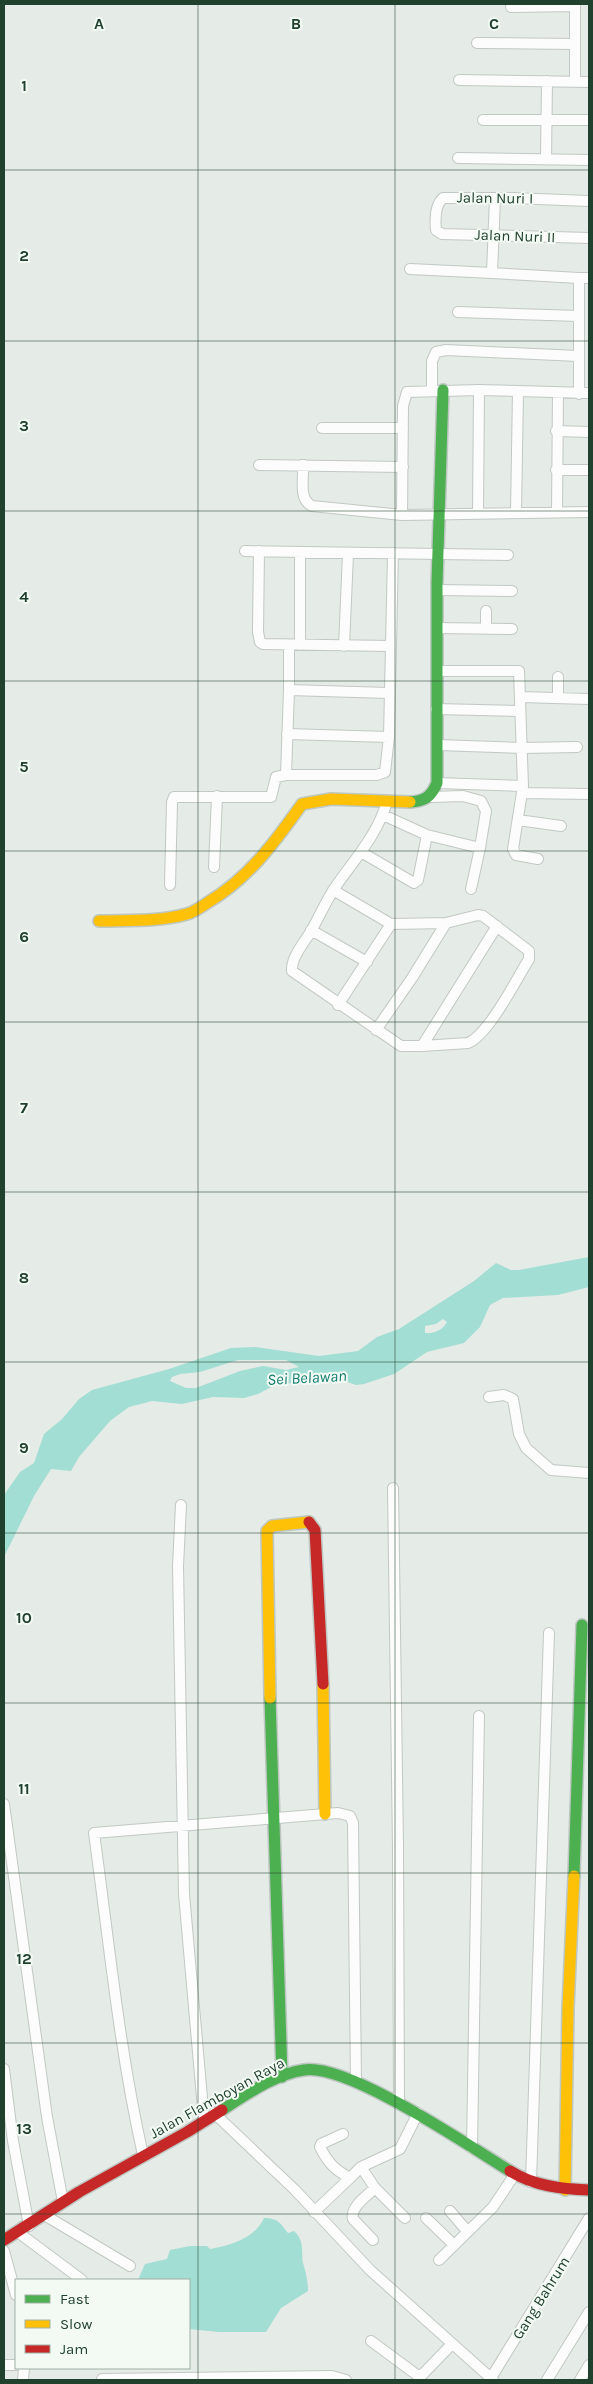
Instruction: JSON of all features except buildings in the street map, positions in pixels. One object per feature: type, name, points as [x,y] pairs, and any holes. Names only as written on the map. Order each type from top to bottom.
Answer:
[{"type":"street","points":[[511,7],[575,5],[575,82]]},
{"type":"street","points":[[477,43],[574,44]]},
{"type":"street","points":[[459,80],[589,82]]},
{"type":"street","points":[[546,159],[547,81]]},
{"type":"street","points":[[483,120],[589,120]]},
{"type":"street","points":[[458,158],[589,160]]},
{"type":"street","name":"Jalan Nuri I","points":[[442,234],[436,230],[436,225],[437,205],[443,198],[589,201]]},
{"type":"street","points":[[492,273],[495,198]]},
{"type":"street","name":"Jalan Nuri II","points":[[442,234],[589,238]]},
{"type":"street","points":[[402,515],[404,400],[407,392],[479,390],[558,394],[584,393],[578,356],[579,316],[584,278],[410,269]]},
{"type":"street","points":[[458,312],[579,316]]},
{"type":"street","points":[[431,797],[437,783],[438,554],[444,448],[438,390],[432,361],[436,352],[446,350],[578,356]]},
{"type":"street","points":[[478,512],[479,390]]},
{"type":"street","points":[[516,513],[518,391]]},
{"type":"street","points":[[556,512],[558,394]]},
{"type":"street","points":[[322,428],[403,428]]},
{"type":"street","points":[[556,431],[589,432]]},
{"type":"street","points":[[259,465],[403,467]]},
{"type":"street","points":[[303,465],[304,501],[312,506],[402,515],[478,512],[589,512]]},
{"type":"street","points":[[556,470],[589,470]]},
{"type":"street","points":[[245,551],[508,555]]},
{"type":"street","points":[[259,551],[260,642],[266,645],[294,646],[390,646]]},
{"type":"street","points":[[286,775],[289,690],[300,552]]},
{"type":"street","points":[[170,884],[172,802],[174,797],[271,797],[276,776],[382,774],[387,768],[393,553]]},
{"type":"street","points":[[344,646],[348,554]]},
{"type":"street","points":[[438,590],[512,591]]},
{"type":"street","points":[[486,611],[486,628]]},
{"type":"street","points":[[438,628],[512,629]]},
{"type":"street","points":[[437,671],[518,671],[523,748],[522,789],[514,853],[538,859]]},
{"type":"street","points":[[558,677],[558,698]]},
{"type":"street","points":[[289,690],[390,693]]},
{"type":"street","points":[[520,697],[589,699]]},
{"type":"street","points":[[436,709],[520,711]]},
{"type":"street","points":[[287,734],[389,737]]},
{"type":"street","points":[[438,746],[577,747]]},
{"type":"street","points":[[437,783],[589,794]]},
{"type":"street","points":[[214,867],[217,796]]},
{"type":"street","points":[[99,921],[188,913],[220,897],[254,867],[274,844],[302,804],[308,800],[335,798],[387,801],[463,796],[481,801],[486,811],[471,889]]},
{"type":"street","points":[[333,890],[391,924],[446,923],[478,915],[497,926],[529,951],[530,955],[488,1026],[475,1040],[468,1043],[401,1046],[292,971],[292,964],[333,890],[361,852],[384,815],[387,801]]},
{"type":"street","points":[[384,815],[427,835],[480,848]]},
{"type":"street","points":[[518,820],[560,826]]},
{"type":"street","points":[[361,852],[414,883],[418,880],[427,835]]},
{"type":"street","points":[[376,1030],[412,978],[446,923]]},
{"type":"street","points":[[338,1004],[391,924]]},
{"type":"street","points":[[422,1046],[497,926]]},
{"type":"street","points":[[311,930],[367,962]]},
{"type":"street","points":[[489,1397],[504,1395],[513,1399],[522,1443],[550,1470],[589,1473]]},
{"type":"street","points":[[393,1488],[398,1847],[399,2104]]},
{"type":"street","points":[[181,1505],[178,1566],[184,1894],[204,2120]]},
{"type":"street","points":[[282,2077],[272,1818],[266,1531],[272,1526],[306,1522],[312,1523],[314,1530],[323,1654],[325,1814]]},
{"type":"street","points":[[565,2190],[568,2008],[579,1790],[582,1626]]},
{"type":"street","points":[[531,2182],[549,1633]]},
{"type":"street","points":[[472,2148],[479,1716]]},
{"type":"street","points":[[4,1804],[47,2116],[63,2202]]},
{"type":"street","points":[[144,2155],[132,2104],[118,2020],[94,1833],[182,1824],[325,1814],[343,1813],[350,1816],[354,1823],[356,2082]]},
{"type":"street","name":"Jalan Flamboyan Raya","points":[[4,2240],[46,2216],[63,2202],[188,2132],[214,2113],[282,2077],[304,2069],[317,2068],[356,2082],[418,2113],[472,2148],[531,2182],[565,2190],[589,2190]]},
{"type":"street","points":[[4,2069],[13,2141],[29,2226]]},
{"type":"street","points":[[214,2113],[295,2190],[370,2270],[492,2379]]},
{"type":"street","points":[[314,2212],[361,2167],[400,2149],[418,2113]]},
{"type":"street","points":[[343,2134],[321,2144],[320,2147],[333,2168],[350,2178]]},
{"type":"street","points":[[361,2167],[375,2188],[405,2218]]},
{"type":"street","points":[[439,2260],[493,2207],[515,2174]]},
{"type":"street","points":[[373,2240],[353,2220],[352,2215],[354,2210],[375,2188]]},
{"type":"street","points":[[450,2211],[467,2231]]},
{"type":"street","points":[[46,2216],[130,2266]]},
{"type":"street","points":[[426,2218],[454,2245]]},
{"type":"street","name":"Gang Bahrum","points":[[492,2379],[589,2218]]},
{"type":"street","points":[[19,2233],[81,2279]]},
{"type":"street","points":[[4,2251],[15,2290]]},
{"type":"street","points":[[548,2380],[589,2312]]},
{"type":"street","points":[[371,2340],[417,2375],[422,2375],[452,2344]]},
{"type":"street","points":[[580,2380],[589,2365]]},
{"type":"street","points":[[102,2380],[332,2376],[346,2380]]},
{"type":"water","name":"Sei Belawan","points":[[589,1257],[589,1287],[558,1295],[503,1298],[490,1305],[480,1327],[464,1343],[427,1352],[394,1374],[364,1384],[356,1385],[341,1380],[309,1384],[279,1383],[258,1394],[244,1398],[213,1397],[182,1404],[152,1401],[129,1407],[110,1421],[79,1457],[71,1471],[51,1469],[34,1496],[4,1557],[4,1495],[20,1472],[34,1463],[44,1434],[62,1419],[79,1399],[92,1390],[169,1369],[231,1348],[255,1347],[319,1356],[358,1351],[377,1337],[399,1329],[474,1281],[496,1263],[511,1270]],"holes":[[[443,1319],[447,1322],[441,1329],[425,1333],[425,1326],[436,1324]],[[238,1360],[286,1360],[299,1367],[286,1370],[263,1366],[240,1371],[196,1388],[186,1388],[170,1381],[172,1377],[180,1374],[200,1372]]]},
{"type":"water","points":[[264,2218],[276,2220],[288,2233],[294,2231],[300,2239],[308,2291],[281,2308],[266,2332],[219,2332],[190,2329],[190,2279],[138,2279],[145,2264],[167,2259],[170,2250],[190,2246],[207,2246],[210,2249],[234,2243],[248,2236],[260,2225]]},
{"type":"traffic: fast","points":[[410,802],[420,801],[427,797],[437,783],[437,583],[443,390]]},
{"type":"traffic: fast","points":[[574,1876],[582,1625]]},
{"type":"traffic: fast","points":[[270,1698],[282,2077]]},
{"type":"traffic: fast","points":[[222,2110],[282,2076],[304,2070],[324,2071],[349,2079],[408,2108],[510,2171]]},
{"type":"traffic: slow","points":[[99,921],[176,917],[197,909],[222,893],[248,871],[271,846],[302,804],[331,799],[410,802]]},
{"type":"traffic: slow","points":[[270,1698],[267,1531],[272,1526],[309,1522]]},
{"type":"traffic: slow","points":[[323,1684],[325,1814]]},
{"type":"traffic: slow","points":[[565,2190],[568,2008],[574,1876]]},
{"type":"traffic: jam","points":[[309,1522],[315,1530],[323,1684]]},
{"type":"traffic: jam","points":[[4,2240],[79,2192],[187,2132],[222,2110]]},
{"type":"traffic: jam","points":[[510,2171],[548,2186],[589,2190]]}]
